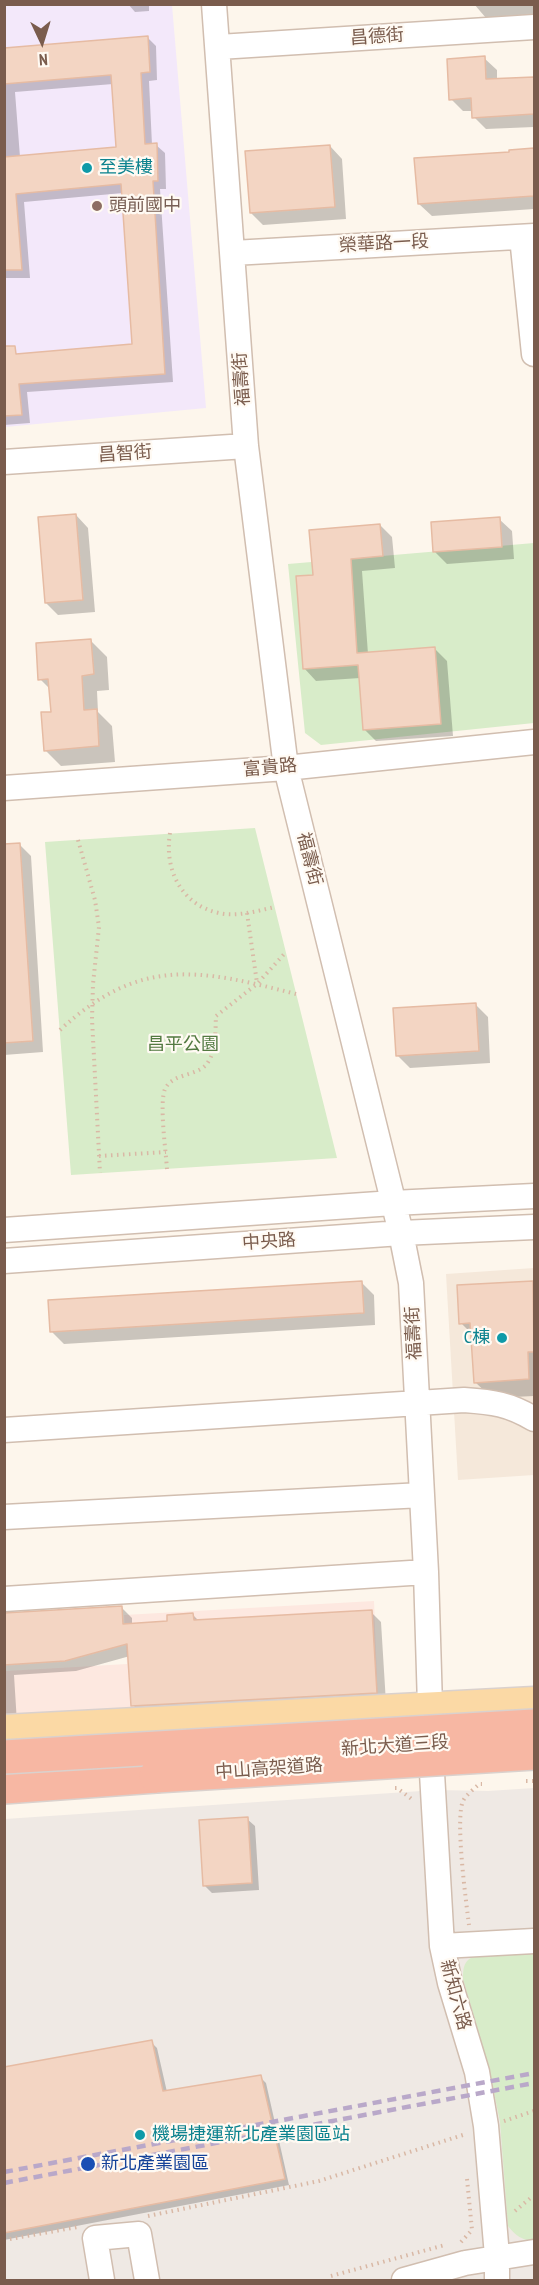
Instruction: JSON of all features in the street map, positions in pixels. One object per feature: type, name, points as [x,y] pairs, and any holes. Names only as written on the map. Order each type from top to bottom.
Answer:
[{"type":"highway","name":"中山高架道路","points":[[4,1757],[534,1726]]},
{"type":"highway","name":"中山高架道路","points":[[4,1787],[534,1753]]},
{"type":"highway","points":[[4,1774],[156,1776]]},
{"type":"main road","name":"新北大道三段","points":[[4,1730],[534,1702]]},
{"type":"main road","name":"新北大道三段","points":[[4,1774],[534,1738]]},
{"type":"main road","name":"新北大道三段","points":[[4,1799],[534,1767]]},
{"type":"street","name":"福壽街","points":[[214,4],[219,47],[246,446],[286,768],[402,1233],[411,1283],[431,1708]]},
{"type":"street","name":"昌德街","points":[[219,47],[534,27]]},
{"type":"street","name":"榮華路一段","points":[[233,253],[528,236]]},
{"type":"street","points":[[528,236],[534,354]]},
{"type":"street","name":"昌智街","points":[[4,462],[246,446]]},
{"type":"street","name":"富貴路","points":[[4,788],[286,768],[534,742]]},
{"type":"street","name":"中央路","points":[[4,1230],[393,1203],[534,1196]]},
{"type":"street","name":"中央路","points":[[4,1261],[402,1233],[534,1227]]},
{"type":"street","points":[[4,1430],[417,1405],[464,1400],[495,1402],[516,1408],[534,1419]]},
{"type":"street","points":[[4,1517],[422,1495]]},
{"type":"street","points":[[4,1599],[426,1572]]},
{"type":"street","name":"新知六路","points":[[431,1708],[432,1773],[442,1946],[450,1983],[477,2072],[472,2128],[497,2256],[497,2280]]},
{"type":"street","points":[[442,1946],[534,1941]]},
{"type":"street","points":[[102,2280],[95,2238],[139,2234],[147,2280]]},
{"type":"street","points":[[404,2280],[497,2256],[534,2252]]},
{"type":"path","points":[[170,834],[168,845],[171,868],[177,884],[188,897],[202,907],[218,913],[246,913],[275,907]]},
{"type":"path","points":[[78,840],[95,900],[99,927],[93,1007],[100,1173]]},
{"type":"path","points":[[246,913],[258,984]]},
{"type":"path","points":[[167,1169],[163,1105],[165,1089],[174,1079],[205,1065],[215,1046],[216,1016],[258,984],[286,952]]},
{"type":"path","points":[[60,1030],[80,1011],[98,999],[152,976],[193,973],[258,984],[296,994]]},
{"type":"path","points":[[99,1156],[166,1152]]},
{"type":"path","points":[[469,1932],[463,1876],[460,1810],[464,1799],[479,1784]]},
{"type":"path","points":[[386,1789],[398,1788],[415,1802]]},
{"type":"path","points":[[147,2216],[319,2181],[472,2128],[534,2111]]},
{"type":"path","points":[[466,2145],[472,2128]]},
{"type":"path","points":[[459,2244],[472,2230],[467,2176]]},
{"type":"path","points":[[514,2217],[515,2210],[534,2196]]},
{"type":"path","points":[[4,2240],[81,2227]]},
{"type":"path","points":[[331,2276],[449,2245]]},
{"type":"shaded area","name":"頭前國中","points":[[5,5],[172,5],[206,408],[5,427]]},
{"type":"shaded area","points":[[534,1268],[534,1475],[458,1480],[446,1274]]},
{"type":"shaded area","points":[[374,1601],[378,1699],[5,1720],[5,1671],[127,1664],[124,1615]]},
{"type":"shaded area","points":[[534,1788],[534,2280],[5,2280],[5,1819],[436,1790],[488,1791]]},
{"type":"green space","points":[[534,543],[534,723],[321,745],[305,733],[288,564]]},
{"type":"green space","name":"昌平公園","points":[[255,828],[337,1158],[71,1175],[45,842]]},
{"type":"green space","points":[[534,1951],[534,2241],[520,2237],[508,2226],[500,2122],[489,2068],[463,1979],[463,1971],[468,1960],[480,1955]]},
{"type":"building","points":[[148,36],[150,72],[141,73],[145,144],[157,143],[158,181],[153,181],[165,374],[19,384],[22,415],[4,416],[4,346],[15,346],[16,354],[132,344],[121,184],[16,194],[22,270],[4,270],[4,157],[116,147],[111,75],[4,84],[4,48]]},
{"type":"building","points":[[485,56],[486,79],[534,77],[534,114],[472,118],[471,98],[449,100],[447,59]]},
{"type":"building","points":[[330,145],[335,207],[250,213],[245,151]]},
{"type":"building","points":[[534,148],[534,196],[418,204],[414,158],[509,152],[509,150]]},
{"type":"building","points":[[76,514],[83,600],[45,603],[38,517]]},
{"type":"building","points":[[500,517],[502,547],[433,552],[431,522]]},
{"type":"building","points":[[380,524],[383,556],[351,559],[357,653],[435,647],[441,724],[363,730],[358,665],[303,669],[296,576],[313,575],[309,530]]},
{"type":"building","points":[[91,639],[94,674],[82,676],[84,710],[97,709],[99,746],[44,751],[41,712],[51,712],[48,679],[38,680],[36,643]]},
{"type":"building","points":[[20,843],[33,1041],[4,1043],[4,844]]},
{"type":"building","points":[[476,1003],[479,1051],[396,1056],[393,1008]]},
{"type":"building","points":[[362,1281],[364,1313],[50,1332],[48,1300]]},
{"type":"building","name":"C棟","points":[[533,1281],[534,1352],[528,1352],[529,1379],[474,1383],[470,1323],[459,1324],[457,1285]]},
{"type":"building","points":[[122,1606],[123,1624],[167,1621],[167,1615],[193,1613],[194,1620],[372,1610],[377,1693],[131,1706],[127,1644],[65,1661],[4,1665],[4,1613]]},
{"type":"building","points":[[248,1817],[252,1883],[203,1886],[199,1820]]},
{"type":"building","name":"機場捷運新北產業園區站","points":[[152,2040],[163,2091],[261,2075],[285,2179],[4,2233],[4,2067]]},
{"type":"railway","points":[[4,2172],[534,2073]]},
{"type":"railway","points":[[4,2183],[534,2083]]},
{"type":"place","name":"至美樓","points":[[87,168]]},
{"type":"place","name":"頭前國中","points":[[97,206]]},
{"type":"place","name":"C棟","points":[[502,1338]]},
{"type":"place","name":"機場捷運新北產業園區站","points":[[140,2135]]},
{"type":"place","name":"新北產業園區","points":[[88,2164]]}]
